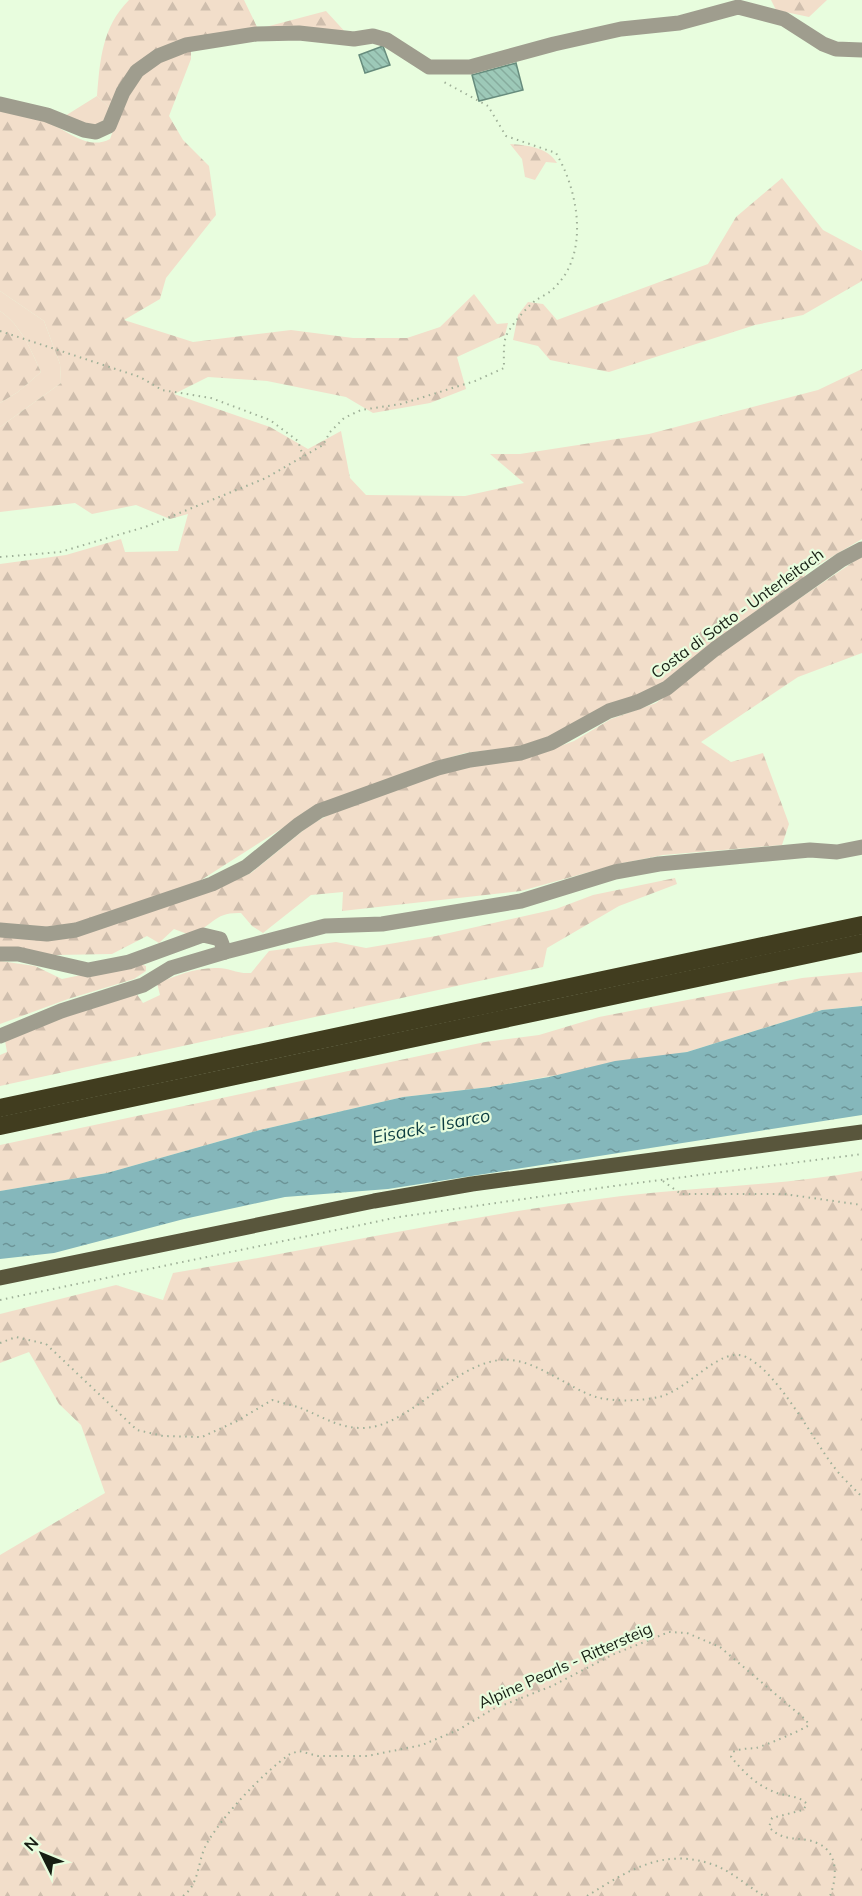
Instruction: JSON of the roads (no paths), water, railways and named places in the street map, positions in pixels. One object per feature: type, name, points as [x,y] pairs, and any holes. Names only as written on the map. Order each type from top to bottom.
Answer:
[{"type":"highway","points":[[0,1108],[862,925]]},
{"type":"highway","points":[[0,1126],[862,943]]},
{"type":"main road","points":[[0,1278],[374,1201],[472,1184],[862,1132]]},
{"type":"street","points":[[0,104],[21,107],[84,130],[96,132],[109,126],[123,92],[137,71],[158,56],[186,45],[256,34],[298,33],[354,39],[373,36],[387,40],[429,68],[470,67],[621,29],[679,23],[738,7],[784,19],[823,44],[836,49],[862,50]]},
{"type":"street","name":"Costa di Sotto - Unterleitach","points":[[0,930],[47,934],[75,930],[191,891],[246,867],[298,825],[320,811],[438,768],[521,753],[551,743],[609,711],[638,702],[667,688],[715,649],[841,560],[862,549]]},
{"type":"street","points":[[0,1036],[61,1011],[143,985],[171,968],[325,926],[382,924],[521,901],[615,872],[659,864],[810,850],[837,852],[862,847]]},
{"type":"street","points":[[0,954],[18,954],[87,970],[129,962],[203,936],[220,939],[225,952]]},
{"type":"water","name":"Eisack - Isarco","points":[[862,1006],[862,1115],[388,1189],[285,1197],[184,1219],[54,1253],[0,1259],[0,1191],[107,1173],[260,1130],[403,1097],[490,1087],[549,1077],[615,1061],[687,1052],[822,1010]]}]
